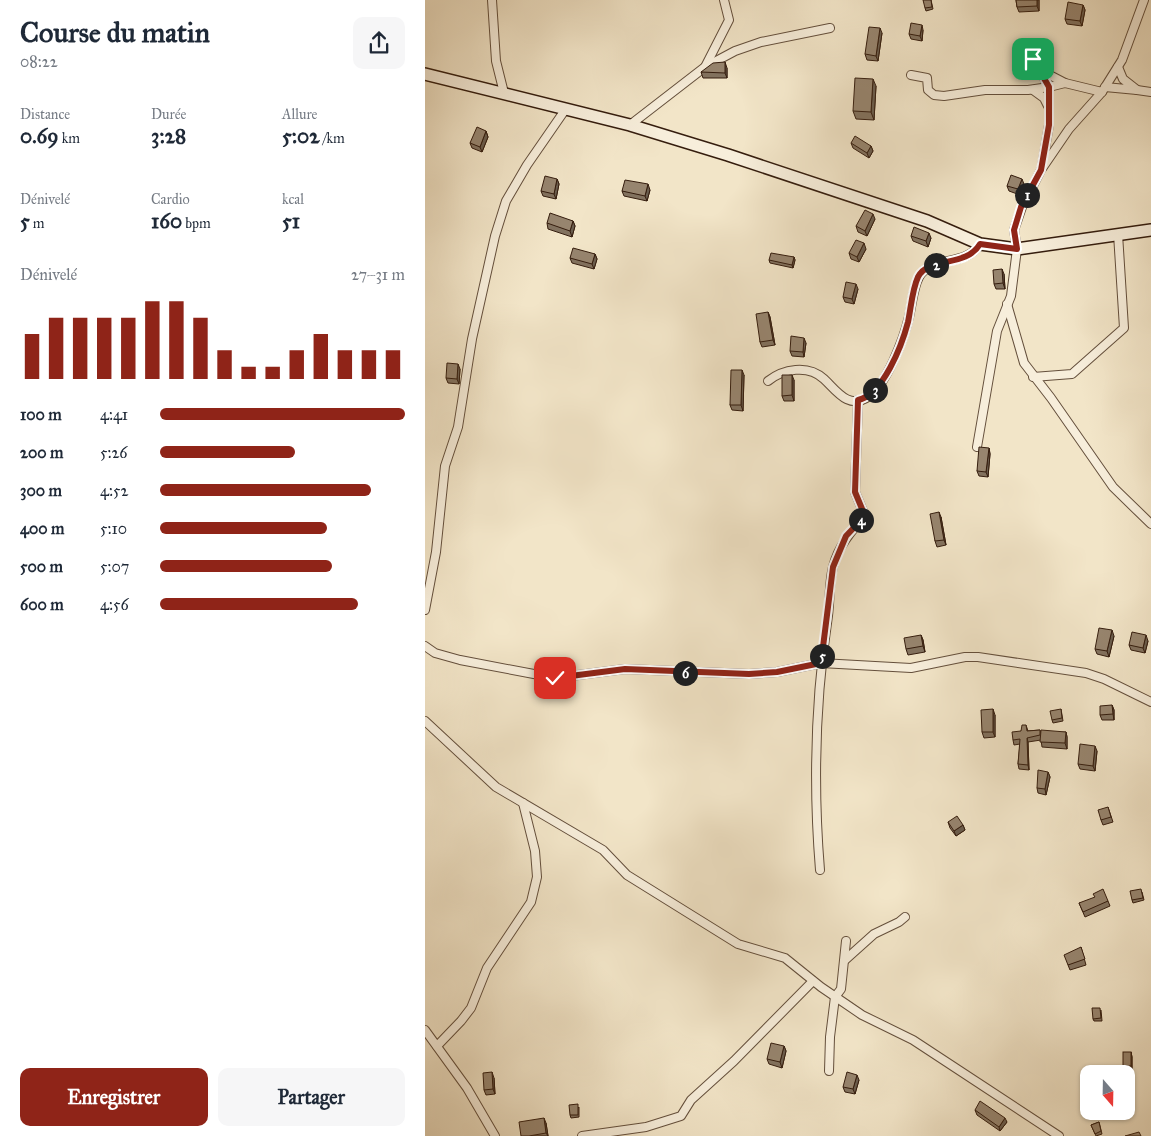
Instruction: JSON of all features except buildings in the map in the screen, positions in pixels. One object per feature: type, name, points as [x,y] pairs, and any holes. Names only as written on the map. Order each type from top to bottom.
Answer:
[{"type":"main road","points":[[425,74],[631,125],[927,221],[980,244],[1017,249],[1151,230]]},
{"type":"street","points":[[492,0],[496,61],[503,93]]},
{"type":"street","points":[[705,67],[729,20],[723,0]]},
{"type":"street","points":[[977,447],[997,331],[1011,296],[1017,249],[1014,230],[1021,207],[1041,170],[1069,129],[1104,90],[1118,67],[1143,0]]},
{"type":"street","points":[[631,125],[705,67],[735,51],[761,42],[830,28]]},
{"type":"street","points":[[1033,59],[1049,87],[1049,125],[1041,170]]},
{"type":"street","points":[[1118,67],[1123,79],[1137,90]]},
{"type":"street","points":[[1040,70],[1065,83],[1104,90],[1151,92]]},
{"type":"street","points":[[911,76],[927,78],[927,90],[939,95],[985,90],[1033,90],[1065,83]]},
{"type":"street","points":[[1033,90],[1044,98],[1048,108]]},
{"type":"street","points":[[425,610],[436,552],[445,466],[458,427],[472,338],[495,236],[506,201],[527,165],[565,110]]},
{"type":"street","points":[[1033,377],[1073,374],[1124,328],[1118,234]]},
{"type":"street","points":[[768,381],[777,373],[786,370],[813,373],[823,378],[844,399],[858,400],[867,398],[879,386],[889,368],[907,325],[919,277],[925,269],[969,256],[980,244]]},
{"type":"street","points":[[1007,304],[1024,363],[1033,377],[1051,398],[1113,487],[1151,524]]},
{"type":"street","points":[[820,870],[816,784],[816,721],[833,567],[846,536],[865,516],[855,492],[858,400]]},
{"type":"street","points":[[426,647],[435,653],[460,660],[555,678],[625,669],[749,674],[777,672],[821,663],[911,668],[965,657],[1086,673],[1104,679],[1151,702]]},
{"type":"street","points":[[425,720],[497,787],[603,850],[627,876],[738,944],[785,958],[813,981],[862,1015],[913,1040],[1059,1136]]},
{"type":"street","points":[[437,1046],[461,1022],[471,1008],[487,968],[531,902],[537,877],[535,851],[523,803]]},
{"type":"street","points":[[845,960],[869,937],[905,917]]},
{"type":"street","points":[[829,1071],[835,997],[841,988],[846,941]]},
{"type":"street","points":[[582,1136],[646,1127],[681,1116],[691,1100],[734,1061],[813,981]]},
{"type":"street","points":[[425,1030],[467,1088],[495,1136]]},
{"type":"route","points":[[555,678],[625,669],[749,674],[777,672],[821,663],[831,598],[833,567],[846,536],[865,516],[855,492],[858,400],[867,398],[879,386],[889,368],[907,325],[919,277],[925,269],[969,256],[980,244],[1017,249],[1014,230],[1021,207],[1041,170],[1049,125],[1049,87],[1033,59]]}]
